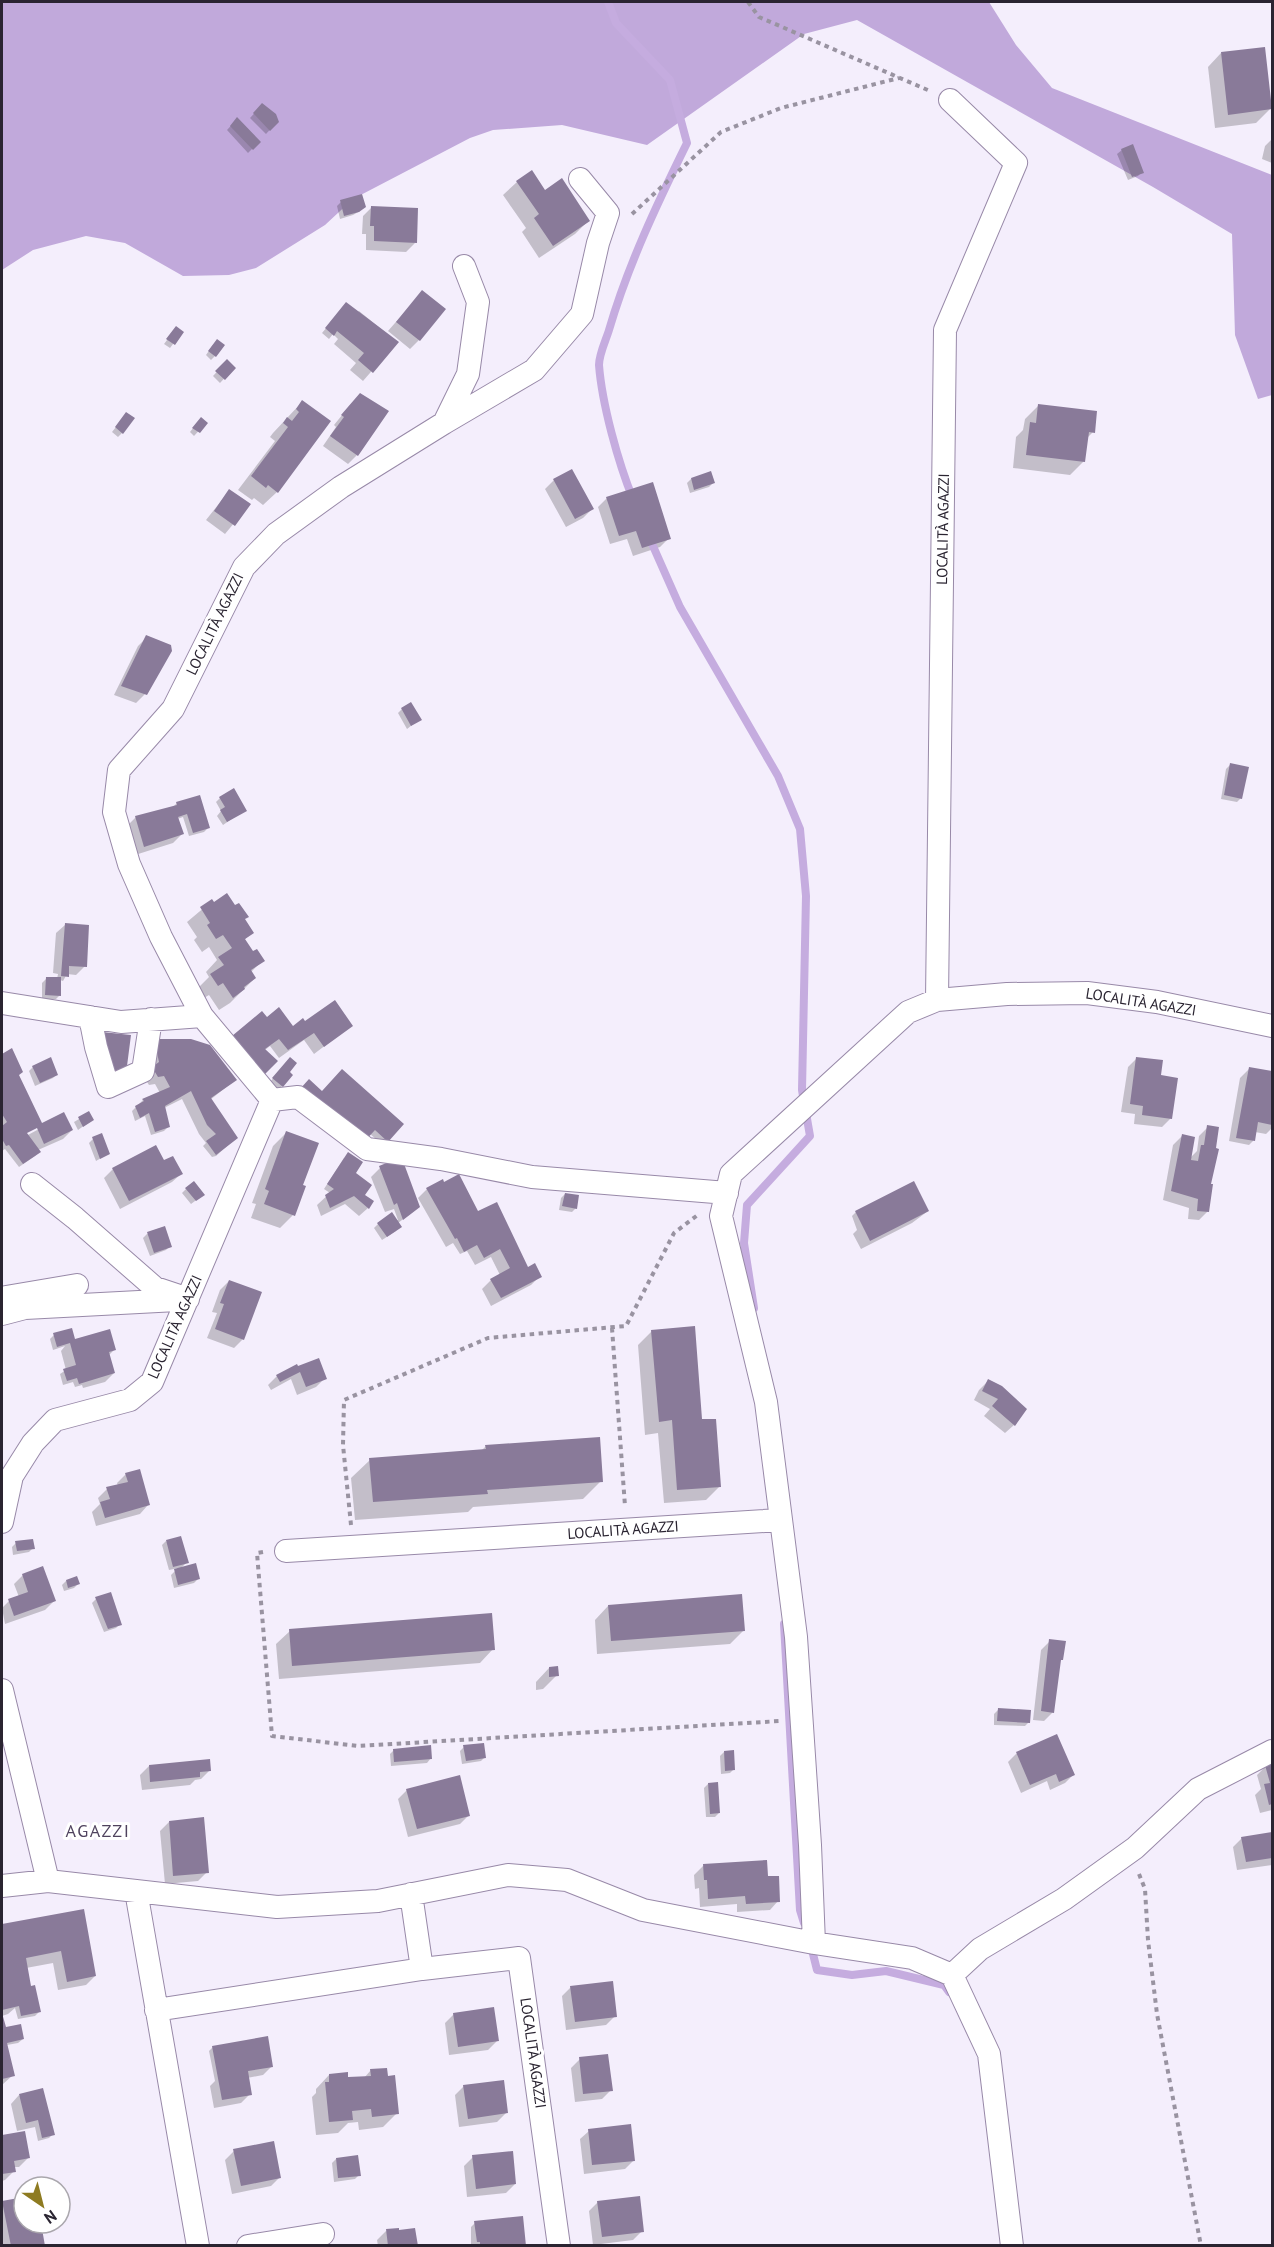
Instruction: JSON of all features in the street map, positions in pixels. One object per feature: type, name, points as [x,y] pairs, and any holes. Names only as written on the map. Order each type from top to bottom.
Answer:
[{"type":"street","name":"LOCALITÀ AGAZZI","points":[[937,1000],[945,330],[1016,164],[950,100]]},
{"type":"street","name":"LOCALITÀ AGAZZI","points":[[2,1522],[12,1476],[33,1443],[55,1420],[130,1400],[152,1382],[272,1101],[202,1016],[161,937],[129,864],[114,812],[119,770],[173,709],[244,567],[276,534],[341,487],[534,370],[582,314],[598,243],[608,213],[580,179]]},
{"type":"street","points":[[444,423],[468,374],[478,302],[464,266]]},
{"type":"street","name":"LOCALITÀ AGAZZI","points":[[814,1943],[796,1637],[766,1402],[721,1216],[731,1174],[908,1012],[937,1000],[1006,994],[1087,993],[1157,1002],[1272,1026]]},
{"type":"street","points":[[2,1003],[121,1022],[202,1016]]},
{"type":"street","points":[[90,1017],[108,1087],[142,1071],[151,1020]]},
{"type":"street","points":[[272,1101],[298,1097],[367,1149],[441,1159],[532,1177],[727,1193]]},
{"type":"street","points":[[32,1184],[75,1218],[155,1288],[188,1299]]},
{"type":"street","points":[[2,1298],[77,1285]]},
{"type":"street","points":[[2,1314],[25,1308],[188,1299]]},
{"type":"street","name":"LOCALITÀ AGAZZI","points":[[286,1551],[780,1520]]},
{"type":"street","points":[[2,1690],[48,1881]]},
{"type":"street","points":[[952,1975],[980,1949],[1064,1899],[1135,1848],[1198,1789],[1272,1751]]},
{"type":"street","points":[[2,1886],[48,1881],[277,1907],[378,1900],[508,1875],[567,1880],[643,1910],[814,1943],[912,1959],[952,1975],[988,2054],[1012,2246]]},
{"type":"street","points":[[136,1891],[198,2246]]},
{"type":"street","points":[[411,1894],[422,1969]]},
{"type":"street","name":"LOCALITÀ AGAZZI","points":[[156,2010],[422,1969],[519,1958],[559,2246]]},
{"type":"street","points":[[248,2246],[323,2234]]},
{"type":"path","points":[[748,2],[759,17],[950,100]]},
{"type":"path","points":[[630,216],[721,132],[781,108],[899,78]]},
{"type":"path","points":[[353,1547],[343,1445],[344,1400],[488,1338],[626,1326],[674,1233],[727,1193]]},
{"type":"path","points":[[612,1328],[627,1530]]},
{"type":"path","points":[[286,1551],[257,1552],[272,1736],[358,1746],[802,1719]]},
{"type":"path","points":[[1118,1860],[1139,1874],[1145,1889],[1148,1940],[1158,2014],[1201,2246]]},
{"type":"shaded area","points":[[2,2],[989,2],[1016,45],[1052,88],[1272,175],[1272,395],[1258,399],[1235,335],[1232,234],[857,20],[804,34],[647,145],[562,125],[493,130],[470,138],[353,199],[325,225],[256,268],[229,275],[183,276],[125,243],[86,236],[33,250],[2,270]]},
{"type":"building","points":[[1265,47],[1272,109],[1228,115],[1221,52]]},
{"type":"building","points":[[262,103],[276,114],[279,122],[270,131],[253,113]]},
{"type":"building","points":[[237,117],[261,142],[253,150],[230,126]]},
{"type":"building","points":[[1133,144],[1144,173],[1132,177],[1121,149]]},
{"type":"building","points":[[532,170],[545,190],[562,178],[590,221],[553,246],[534,218],[539,214],[516,181]]},
{"type":"building","points":[[362,194],[366,207],[359,212],[344,216],[340,200]]},
{"type":"building","points":[[371,206],[418,208],[417,243],[374,241],[374,226],[370,226]]},
{"type":"building","points":[[422,290],[446,309],[420,341],[396,322]]},
{"type":"building","points":[[346,302],[399,342],[373,373],[358,360],[364,353],[337,331],[334,336],[325,328]]},
{"type":"building","points":[[176,326],[184,332],[175,345],[166,339]]},
{"type":"building","points":[[217,339],[225,345],[216,357],[208,351]]},
{"type":"building","points":[[227,359],[236,368],[225,380],[215,371]]},
{"type":"building","points":[[360,393],[389,411],[358,456],[330,436],[344,417],[341,415]]},
{"type":"building","points":[[302,400],[331,421],[278,493],[268,485],[266,488],[251,476],[288,427],[283,423],[287,417],[292,421],[299,412],[296,409]]},
{"type":"building","points":[[1038,404],[1097,411],[1095,433],[1089,432],[1085,462],[1026,455],[1030,422],[1036,423]]},
{"type":"building","points":[[126,412],[135,418],[123,434],[115,427]]},
{"type":"building","points":[[201,417],[208,423],[200,433],[192,428]]},
{"type":"building","points":[[572,469],[594,509],[575,519],[553,479]]},
{"type":"building","points":[[711,471],[715,483],[694,490],[691,478]]},
{"type":"building","points":[[653,482],[671,539],[642,548],[636,531],[619,536],[606,497]]},
{"type":"building","points":[[229,489],[251,504],[235,526],[214,511]]},
{"type":"building","points":[[146,635],[171,645],[172,651],[147,695],[121,686]]},
{"type":"building","points":[[411,702],[422,720],[411,726],[401,708]]},
{"type":"building","points":[[1230,763],[1249,767],[1242,799],[1224,795]]},
{"type":"building","points":[[234,788],[247,811],[227,822],[220,810],[225,807],[219,797]]},
{"type":"building","points":[[200,795],[210,828],[193,833],[187,814],[178,817],[184,834],[144,847],[135,816],[177,805],[176,802]]},
{"type":"building","points":[[227,893],[235,905],[239,903],[249,917],[245,919],[254,933],[245,939],[253,951],[257,949],[265,961],[251,970],[256,978],[233,998],[223,983],[218,986],[210,974],[224,965],[218,957],[232,948],[223,935],[216,939],[200,907],[212,899],[214,902]]},
{"type":"building","points":[[65,923],[89,925],[87,967],[69,966],[69,977],[61,976]]},
{"type":"building","points":[[46,977],[61,977],[61,996],[45,995]]},
{"type":"building","points":[[335,1000],[353,1026],[324,1047],[314,1033],[288,1050],[279,1039],[265,1049],[278,1061],[263,1076],[226,1041],[262,1011],[267,1017],[279,1007],[293,1026],[303,1018],[305,1021]]},
{"type":"building","points":[[102,1032],[131,1035],[127,1066],[123,1075],[110,1072]]},
{"type":"building","points":[[154,1039],[191,1039],[210,1045],[237,1080],[211,1098],[238,1138],[216,1155],[206,1141],[216,1134],[207,1125],[191,1091],[165,1106],[170,1127],[155,1132],[149,1113],[140,1118],[135,1106],[144,1101],[142,1099],[170,1087],[164,1076],[158,1077],[152,1067],[159,1062]]},
{"type":"building","points":[[12,1048],[23,1072],[19,1075],[42,1123],[64,1112],[73,1130],[44,1144],[37,1128],[27,1133],[41,1152],[23,1164],[2,1139],[2,1126],[7,1122],[2,1114],[2,1054]]},
{"type":"building","points":[[51,1057],[58,1075],[40,1083],[32,1066]]},
{"type":"building","points":[[290,1057],[297,1063],[290,1072],[293,1075],[283,1087],[272,1078]]},
{"type":"building","points":[[1136,1057],[1163,1060],[1161,1075],[1178,1078],[1172,1119],[1142,1115],[1143,1106],[1130,1104]]},
{"type":"building","points":[[1249,1067],[1272,1071],[1272,1125],[1258,1122],[1255,1141],[1236,1138]]},
{"type":"building","points":[[342,1069],[404,1124],[388,1142],[375,1130],[363,1143],[300,1089],[309,1079],[322,1091]]},
{"type":"building","points":[[89,1111],[94,1120],[83,1127],[78,1117]]},
{"type":"building","points":[[1207,1125],[1219,1127],[1216,1148],[1219,1149],[1211,1184],[1213,1184],[1209,1212],[1197,1211],[1198,1199],[1171,1191],[1182,1134],[1195,1137],[1191,1160],[1198,1161],[1201,1145],[1204,1145]]},
{"type":"building","points":[[286,1131],[319,1143],[303,1185],[306,1186],[295,1216],[264,1204],[269,1191],[265,1189]]},
{"type":"building","points":[[102,1133],[110,1154],[100,1159],[92,1137]]},
{"type":"building","points":[[156,1145],[164,1160],[173,1156],[183,1174],[129,1201],[112,1168]]},
{"type":"building","points":[[348,1152],[363,1162],[356,1173],[372,1185],[365,1195],[374,1201],[369,1209],[354,1196],[330,1208],[325,1195],[334,1189],[327,1184]]},
{"type":"building","points":[[403,1161],[420,1207],[403,1220],[397,1203],[394,1205],[379,1166],[389,1162]]},
{"type":"building","points":[[459,1174],[478,1211],[497,1202],[528,1267],[535,1263],[542,1277],[501,1298],[490,1279],[510,1268],[500,1249],[484,1258],[477,1245],[464,1252],[426,1188]]},
{"type":"building","points":[[194,1181],[205,1195],[196,1201],[185,1188]]},
{"type":"building","points":[[914,1181],[929,1211],[870,1241],[855,1211]]},
{"type":"building","points":[[565,1193],[579,1195],[577,1209],[562,1206]]},
{"type":"building","points":[[392,1212],[402,1227],[387,1237],[377,1223]]},
{"type":"building","points":[[165,1226],[172,1247],[154,1253],[147,1232]]},
{"type":"building","points":[[229,1280],[262,1292],[244,1340],[215,1329],[224,1304],[220,1303]]},
{"type":"building","points":[[695,1326],[702,1419],[716,1419],[721,1487],[677,1490],[672,1420],[659,1422],[651,1330]]},
{"type":"building","points":[[72,1328],[75,1339],[110,1329],[116,1350],[109,1352],[115,1373],[79,1384],[77,1378],[67,1381],[63,1369],[76,1365],[70,1343],[57,1347],[53,1333]]},
{"type":"building","points":[[319,1358],[327,1379],[306,1387],[300,1372],[280,1382],[276,1375],[297,1364],[298,1366]]},
{"type":"building","points":[[988,1379],[1002,1386],[1027,1409],[1015,1426],[992,1406],[998,1399],[982,1391]]},
{"type":"building","points":[[600,1437],[603,1482],[487,1490],[488,1494],[373,1502],[369,1458],[486,1449],[485,1445]]},
{"type":"building","points":[[140,1469],[150,1505],[105,1518],[100,1502],[110,1499],[106,1487],[128,1482],[125,1473]]},
{"type":"building","points":[[181,1536],[189,1563],[173,1567],[166,1540]]},
{"type":"building","points":[[33,1539],[35,1549],[17,1551],[15,1541]]},
{"type":"building","points":[[196,1563],[200,1579],[178,1585],[174,1569]]},
{"type":"building","points":[[43,1566],[56,1601],[14,1616],[8,1599],[28,1592],[22,1574]]},
{"type":"building","points":[[77,1576],[80,1584],[68,1588],[66,1580]]},
{"type":"building","points":[[111,1592],[122,1625],[108,1629],[95,1597]]},
{"type":"building","points":[[742,1594],[745,1631],[611,1641],[608,1605]]},
{"type":"building","points":[[492,1613],[495,1650],[292,1666],[289,1629]]},
{"type":"building","points":[[1049,1639],[1066,1641],[1063,1660],[1061,1660],[1054,1713],[1041,1711]]},
{"type":"building","points":[[558,1666],[559,1676],[549,1677],[549,1667]]},
{"type":"building","points":[[998,1708],[1031,1710],[1030,1723],[997,1721]]},
{"type":"building","points":[[1057,1734],[1075,1775],[1059,1782],[1056,1774],[1030,1785],[1016,1752]]},
{"type":"building","points":[[484,1743],[486,1758],[466,1761],[463,1745]]},
{"type":"building","points":[[431,1745],[432,1759],[394,1762],[393,1749]]},
{"type":"building","points":[[734,1750],[735,1770],[725,1771],[724,1751]]},
{"type":"building","points":[[210,1759],[211,1771],[200,1772],[200,1777],[150,1782],[149,1765]]},
{"type":"building","points":[[1272,1763],[1272,1804],[1269,1805],[1264,1784],[1270,1783],[1265,1765]]},
{"type":"building","points":[[460,1775],[470,1816],[417,1829],[406,1789]]},
{"type":"building","points":[[718,1782],[720,1813],[710,1814],[708,1783]]},
{"type":"building","points":[[204,1817],[209,1873],[173,1876],[169,1821]]},
{"type":"building","points":[[1272,1832],[1272,1858],[1246,1862],[1241,1837]]},
{"type":"building","points":[[767,1860],[768,1876],[779,1876],[780,1902],[746,1904],[745,1896],[708,1899],[703,1864]]},
{"type":"building","points":[[84,1909],[96,1976],[67,1982],[61,1951],[26,1958],[31,1986],[35,1985],[41,2012],[21,2016],[19,2006],[2,2010],[2,1924]]},
{"type":"building","points":[[613,1981],[617,2017],[575,2022],[570,1986]]},
{"type":"building","points":[[494,2007],[499,2041],[458,2047],[453,2013]]},
{"type":"building","points":[[2,2013],[6,2027],[21,2024],[24,2039],[7,2043],[15,2076],[2,2079]]},
{"type":"building","points":[[268,2036],[273,2067],[248,2071],[252,2095],[222,2100],[212,2046]]},
{"type":"building","points":[[608,2054],[613,2091],[583,2094],[579,2057]]},
{"type":"building","points":[[387,2068],[388,2076],[395,2075],[399,2114],[372,2117],[371,2109],[352,2111],[353,2120],[329,2122],[325,2082],[329,2082],[329,2074],[348,2072],[348,2077],[371,2076],[370,2069]]},
{"type":"building","points":[[504,2080],[508,2113],[468,2119],[463,2085]]},
{"type":"building","points":[[43,2088],[55,2135],[42,2138],[38,2120],[26,2123],[19,2094]]},
{"type":"building","points":[[631,2124],[635,2161],[592,2165],[588,2129]]},
{"type":"building","points":[[25,2131],[30,2158],[14,2161],[16,2172],[2,2174],[2,2135]]},
{"type":"building","points":[[274,2141],[281,2178],[241,2186],[233,2149]]},
{"type":"building","points":[[513,2151],[516,2184],[476,2189],[472,2155]]},
{"type":"building","points":[[358,2155],[361,2176],[338,2178],[336,2158]]},
{"type":"building","points":[[640,2196],[644,2232],[602,2237],[597,2201]]},
{"type":"building","points":[[12,2199],[12,2235],[43,2235],[45,2246],[11,2246],[2,2201]]},
{"type":"building","points":[[523,2216],[526,2246],[480,2246],[480,2242],[477,2242],[474,2221]]},
{"type":"building","points":[[399,2228],[399,2230],[415,2228],[418,2246],[388,2246],[386,2229]]},
{"type":"waterway","points":[[608,2],[616,23],[670,80],[687,143],[634,258],[599,361],[603,397],[622,468],[633,499]]},
{"type":"waterway","points":[[649,537],[680,607],[778,776],[800,829],[806,896],[802,1090],[810,1136],[747,1205],[744,1243],[754,1308]]},
{"type":"waterway","points":[[784,1624],[800,1910],[804,1923]]},
{"type":"waterway","points":[[811,1946],[817,1970],[852,1975],[886,1971],[944,1985],[949,1992]]},
{"type":"district","name":"AGAZZI","points":[[98,1831]]}]
